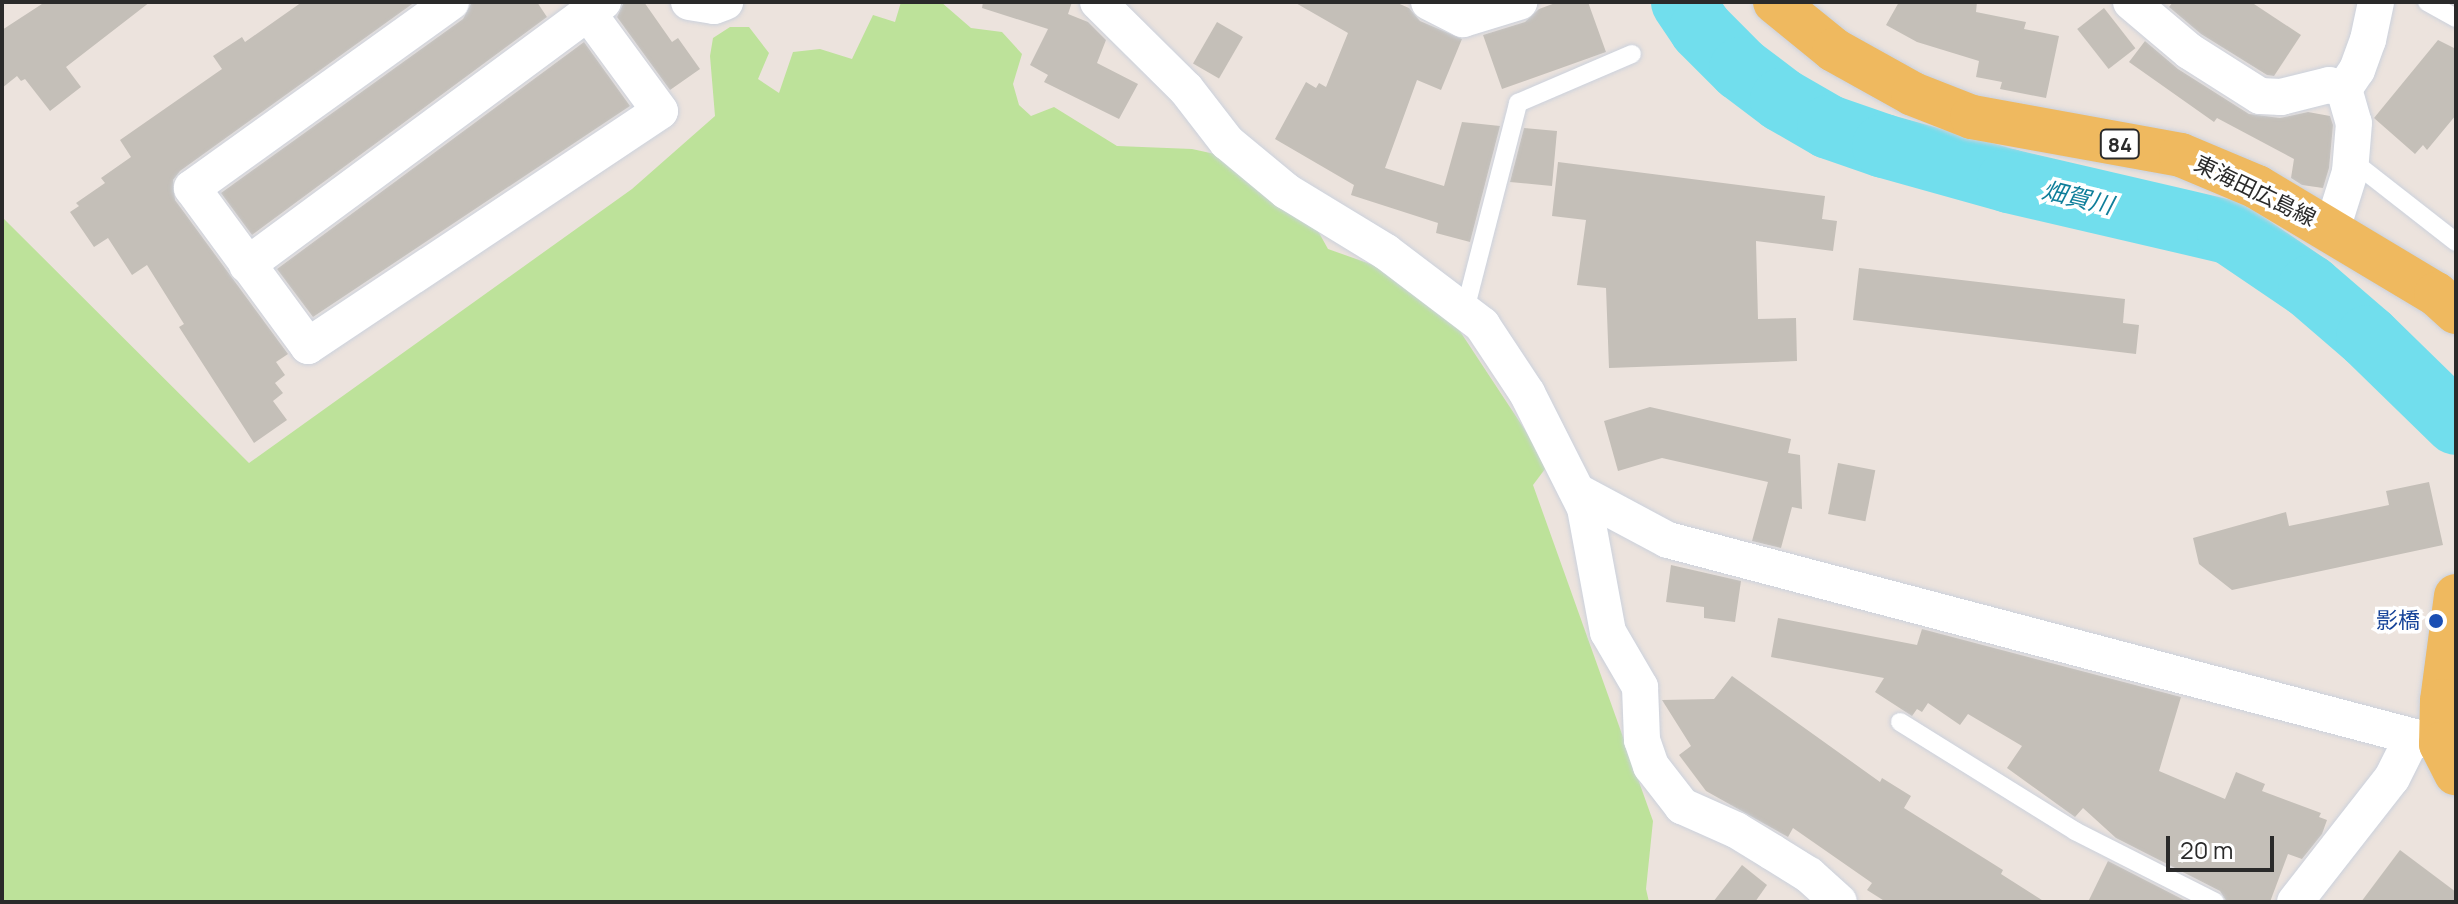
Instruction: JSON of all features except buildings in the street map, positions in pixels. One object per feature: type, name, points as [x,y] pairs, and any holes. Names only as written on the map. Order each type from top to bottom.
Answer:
[{"type":"main road","name":"東海田広島線","points":[[1775,2],[1834,50],[1913,94],[1972,117],[2181,155],[2257,187],[2332,229],[2436,294],[2456,312]]},
{"type":"main road","points":[[2436,751],[2456,596]]},
{"type":"street","points":[[247,265],[595,8],[660,111],[308,346],[247,265],[192,188],[451,2]]},
{"type":"street","points":[[689,2],[714,6],[725,2]]},
{"type":"street","points":[[1098,2],[1186,89],[1227,142],[1286,191],[1386,252],[1482,325],[1508,362],[1585,508],[1605,598],[1608,632],[1640,687],[1642,740],[1651,766],[1682,806],[1736,830],[1785,859],[1809,875],[1839,902]]},
{"type":"street","points":[[1429,2],[1463,19],[1519,2]]},
{"type":"street","points":[[2131,2],[2189,51],[2260,96],[2281,97],[2329,85],[2344,89]]},
{"type":"street","points":[[2344,89],[2357,70],[2368,40],[2376,2]]},
{"type":"street","points":[[2332,229],[2351,160],[2354,123],[2344,89]]},
{"type":"street","points":[[1578,492],[1668,540],[2436,751]]},
{"type":"street","points":[[2295,902],[2392,778],[2436,751]]},
{"type":"lane","points":[[2427,2],[2456,18]]},
{"type":"lane","points":[[1465,310],[1518,103],[1632,54]]},
{"type":"lane","points":[[2351,160],[2456,242]]},
{"type":"lane","points":[[1900,722],[2075,831],[2215,902]]},
{"type":"green space","points":[[901,2],[941,2],[971,28],[1002,32],[1022,54],[1013,84],[1019,105],[1031,116],[1054,107],[1117,146],[1192,149],[1224,156],[1313,222],[1328,249],[1376,266],[1446,310],[1548,465],[1533,485],[1653,821],[1646,889],[1649,902],[2,902],[2,217],[249,463],[632,189],[715,116],[710,56],[713,38],[730,27],[749,27],[769,53],[758,79],[779,93],[793,52],[820,49],[852,59],[873,15],[895,22]]},
{"type":"waterway","name":"畑賀川","points":[[1683,2],[1701,29],[1741,69],[1782,100],[1829,127],[2009,181],[2229,232],[2310,287],[2368,337],[2456,423]]},
{"type":"place","name":"影橋","points":[[2436,621]]}]
